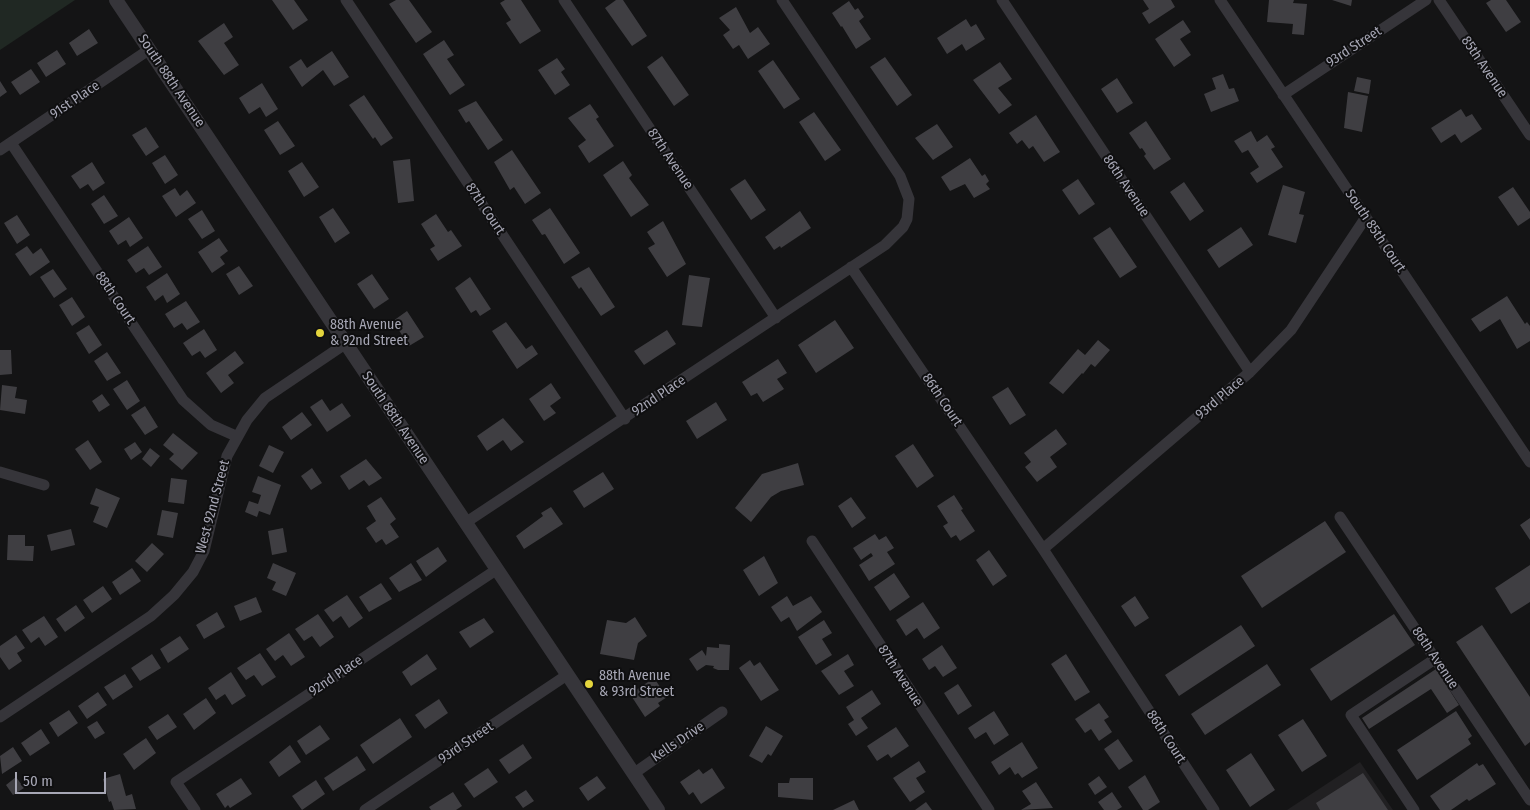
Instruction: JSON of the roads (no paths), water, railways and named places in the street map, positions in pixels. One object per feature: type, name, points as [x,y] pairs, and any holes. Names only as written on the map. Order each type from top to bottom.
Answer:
[{"type":"street","name":"South 88th Avenue","points":[[116,0],[658,810]]},
{"type":"street","name":"87th Court","points":[[346,0],[625,419]]},
{"type":"street","name":"87th Avenue","points":[[564,0],[776,318]]},
{"type":"street","points":[[782,0],[900,176],[908,199],[907,219],[895,238],[851,267]]},
{"type":"street","name":"86th Avenue","points":[[1002,0],[1250,372]]},
{"type":"street","name":"South 85th Court","points":[[1220,0],[1530,462]]},
{"type":"street","name":"93rd Street","points":[[1283,95],[1426,0]]},
{"type":"street","name":"85th Avenue","points":[[1438,0],[1530,135]]},
{"type":"street","name":"91st Place","points":[[0,150],[150,50]]},
{"type":"street","name":"88th Court","points":[[11,142],[183,400],[211,425],[236,436]]},
{"type":"street","name":"93rd Place","points":[[1043,549],[1250,372],[1291,330],[1366,217]]},
{"type":"street","name":"92nd Place","points":[[465,523],[625,419],[851,267]]},
{"type":"street","name":"86th Court","points":[[851,267],[1043,549],[1214,810]]},
{"type":"street","name":"West 92nd Street","points":[[0,717],[151,616],[174,595],[193,572],[204,551],[226,456],[236,436],[256,406],[345,344]]},
{"type":"street","points":[[0,472],[44,485]]},
{"type":"street","name":"86th Avenue","points":[[1340,516],[1530,800]]},
{"type":"street","name":"87th Avenue","points":[[812,542],[989,810]]},
{"type":"street","name":"92nd Place","points":[[195,810],[176,782],[496,570]]},
{"type":"street","points":[[1414,810],[1351,715],[1435,659]]},
{"type":"street","name":"93rd Street","points":[[365,810],[567,675]]},
{"type":"street","name":"Kells Drive","points":[[633,774],[722,712]]},
{"type":"place","name":"88th Avenue & 92nd Street","points":[[320,333]]},
{"type":"place","name":"88th Avenue & 93rd Street","points":[[589,684]]}]
